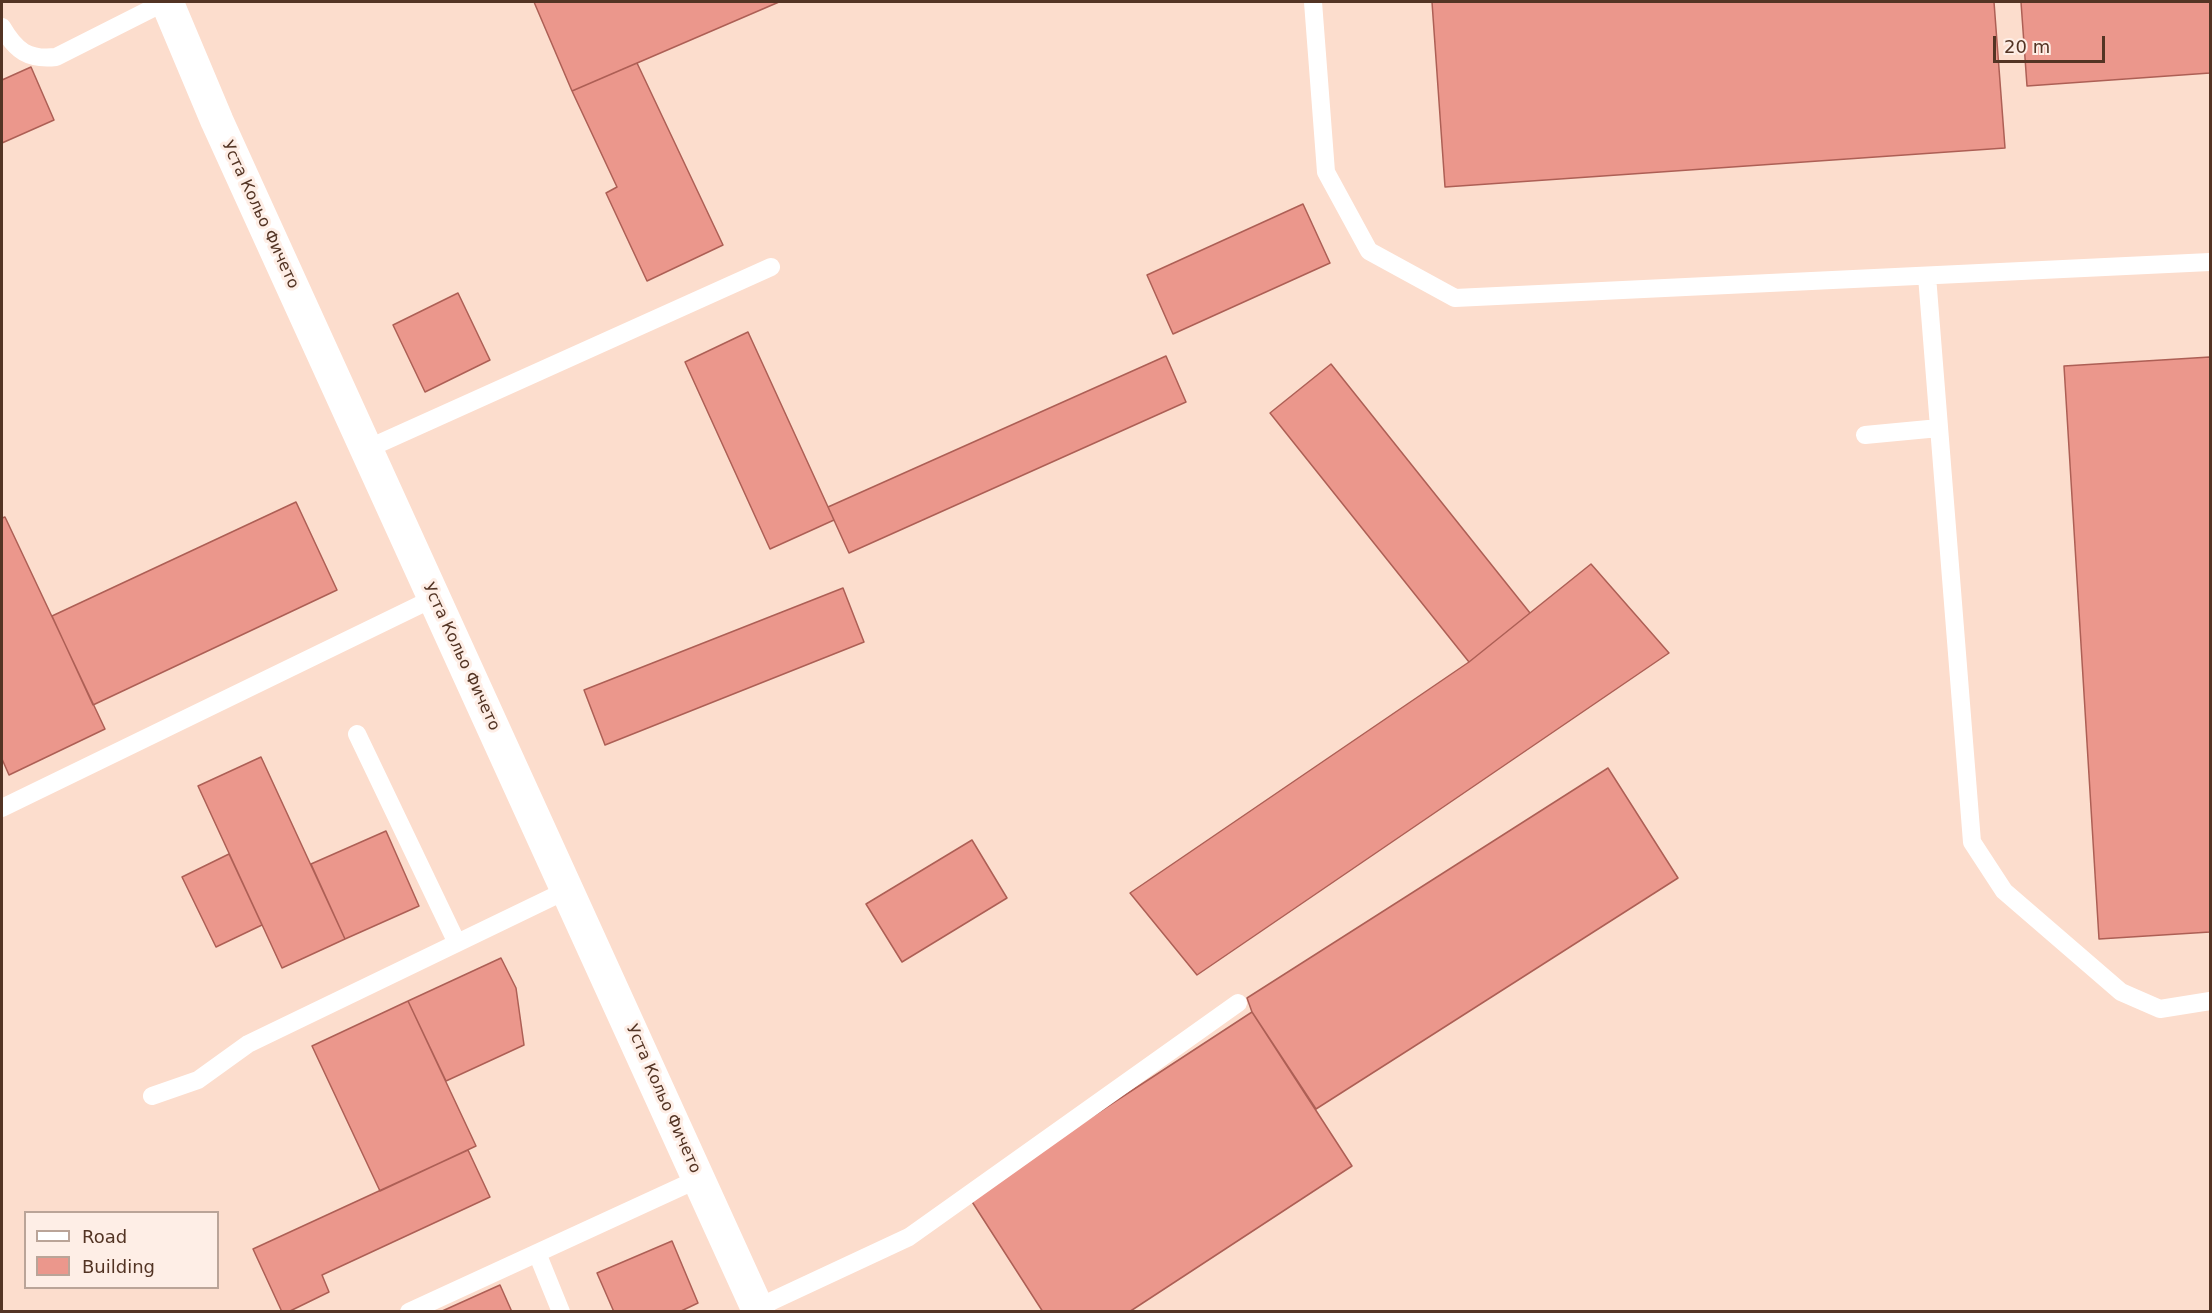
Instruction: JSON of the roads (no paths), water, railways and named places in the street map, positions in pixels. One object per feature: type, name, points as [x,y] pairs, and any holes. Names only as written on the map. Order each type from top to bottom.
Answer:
[{"type":"street","name":"Уста Кольо Фичето","points":[[166,2],[217,121],[758,1310]]},
{"type":"lane","points":[[2,27],[18,49],[29,56],[56,57],[166,2]]},
{"type":"lane","points":[[1313,2],[1326,172],[1369,251],[1455,298],[2211,262]]},
{"type":"lane","points":[[366,449],[771,267]]},
{"type":"lane","points":[[1927,276],[1972,842],[2004,891],[2121,992],[2160,1008],[2211,1000]]},
{"type":"lane","points":[[1865,435],[1939,428]]},
{"type":"lane","points":[[2,808],[434,598]]},
{"type":"lane","points":[[357,734],[457,943]]},
{"type":"lane","points":[[152,1096],[198,1080],[248,1044],[567,890]]},
{"type":"lane","points":[[758,1310],[909,1237],[1238,1003]]},
{"type":"lane","points":[[409,1311],[699,1179]]},
{"type":"lane","points":[[537,1253],[561,1311]]}]
